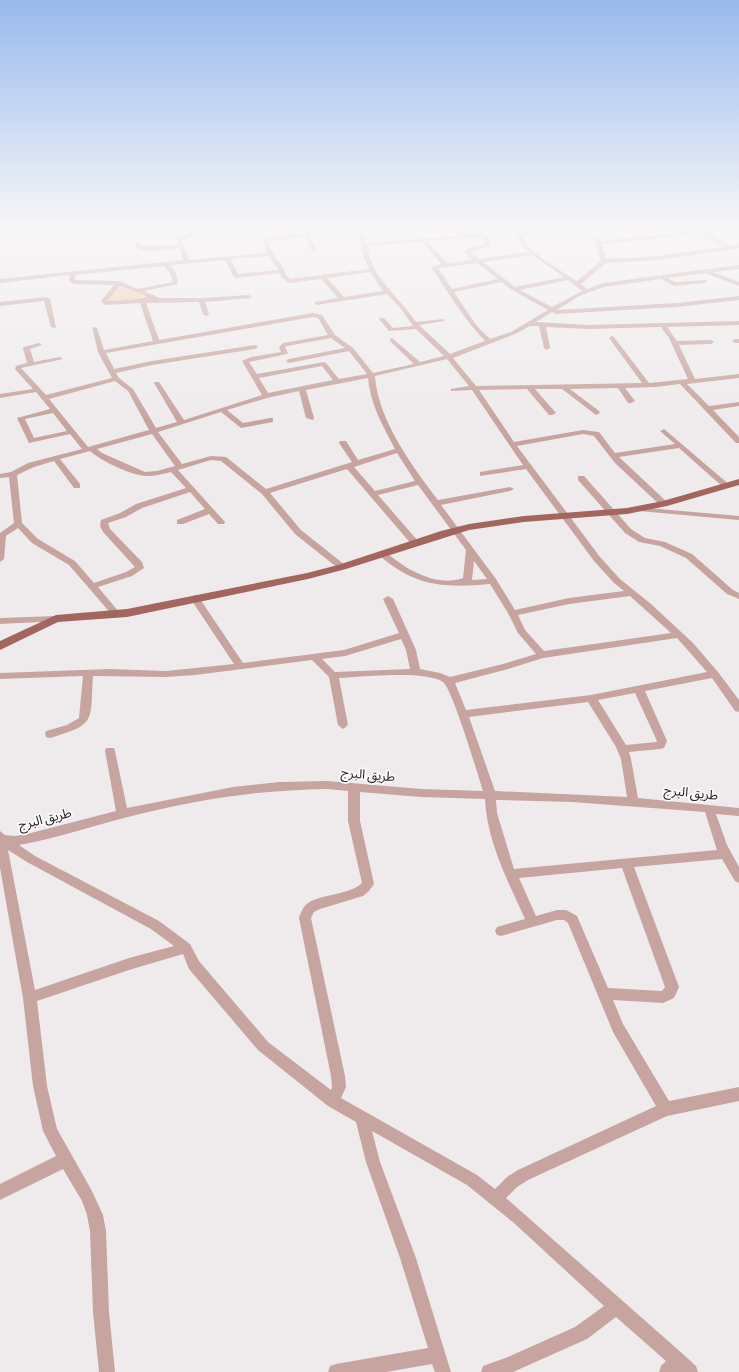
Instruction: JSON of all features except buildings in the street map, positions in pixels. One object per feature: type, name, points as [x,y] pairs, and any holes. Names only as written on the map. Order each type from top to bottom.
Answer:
[{"type":"main road","points":[[0,646],[56,619],[116,614],[294,579],[342,567],[457,530],[496,523],[612,513],[639,509],[664,504],[739,482]]},
{"type":"street","points":[[111,293],[104,301],[105,303],[250,297]]},
{"type":"street","points":[[337,293],[342,299]]},
{"type":"street","points":[[317,303],[381,293]]},
{"type":"street","points":[[389,293],[401,305],[416,325],[449,357],[474,388],[512,445],[609,573],[679,635],[715,674],[739,708]]},
{"type":"street","points":[[450,293],[474,326],[489,342]]},
{"type":"street","points":[[521,293],[553,311],[561,312],[642,308],[739,298]]},
{"type":"street","points":[[0,476],[13,474],[28,467],[55,458],[154,432],[266,396],[371,375],[449,357],[513,333],[583,293]]},
{"type":"street","points":[[142,301],[146,298],[146,294],[160,300]]},
{"type":"street","points":[[0,304],[47,299],[54,327]]},
{"type":"street","points":[[201,300],[206,314]]},
{"type":"street","points":[[142,301],[156,342]]},
{"type":"street","points":[[101,352],[156,342],[173,336],[316,315],[322,319],[332,336],[351,349],[371,375],[372,388],[378,409],[399,450],[420,482],[457,530],[492,581],[513,613],[521,631],[542,655]]},
{"type":"street","points":[[382,319],[391,330],[442,320]]},
{"type":"street","points":[[531,324],[583,327],[739,323]]},
{"type":"street","points":[[542,325],[546,348]]},
{"type":"street","points":[[663,325],[674,343],[693,382]]},
{"type":"street","points":[[94,328],[101,352],[114,375],[131,390],[154,432],[191,489],[221,522]]},
{"type":"street","points":[[294,369],[285,354],[282,345],[332,336]]},
{"type":"street","points":[[612,338],[647,385]]},
{"type":"street","points":[[392,340],[418,364]]},
{"type":"street","points":[[674,343],[710,342]]},
{"type":"street","points":[[31,364],[26,348],[39,345]]},
{"type":"street","points":[[44,398],[152,363],[255,347]]},
{"type":"street","points":[[289,361],[351,349]]},
{"type":"street","points":[[266,396],[246,363],[247,360],[285,354]]},
{"type":"street","points":[[318,356],[338,382]]},
{"type":"street","points":[[60,359],[18,368],[88,449],[136,472],[150,474],[218,458],[223,459],[265,492],[298,532],[342,567]]},
{"type":"street","points":[[254,377],[324,364]]},
{"type":"street","points":[[453,390],[474,388],[647,385],[683,383],[739,376]]},
{"type":"street","points":[[157,383],[182,423]]},
{"type":"street","points":[[683,383],[739,441]]},
{"type":"street","points":[[620,386],[632,401]]},
{"type":"street","points":[[529,387],[552,413]]},
{"type":"street","points":[[564,387],[596,413]]},
{"type":"street","points":[[302,388],[310,418]]},
{"type":"street","points":[[0,396],[38,390]]},
{"type":"street","points":[[708,408],[739,404]]},
{"type":"street","points":[[222,409],[241,426],[270,420]]},
{"type":"street","points":[[54,410],[21,418],[32,441],[37,442],[72,432]]},
{"type":"street","points":[[664,431],[727,486]]},
{"type":"street","points":[[512,445],[583,432],[596,434],[614,455],[664,504]]},
{"type":"street","points":[[343,444],[353,465],[374,494],[415,543]]},
{"type":"street","points":[[614,455],[680,446]]},
{"type":"street","points":[[265,492],[399,450]]},
{"type":"street","points":[[55,458],[77,486]]},
{"type":"street","points":[[483,474],[528,466]]},
{"type":"street","points":[[13,474],[18,524],[35,541],[72,563],[94,586],[116,614]]},
{"type":"street","points":[[581,478],[624,528],[637,538],[662,544],[689,556],[730,592],[739,596]]},
{"type":"street","points":[[374,494],[420,482]]},
{"type":"street","points":[[94,586],[135,572],[140,568],[139,564],[106,530],[104,522],[123,515],[139,506],[191,489]]},
{"type":"street","points":[[437,504],[510,489]]},
{"type":"street","points":[[639,509],[739,518]]},
{"type":"street","points":[[180,522],[211,510]]},
{"type":"street","points":[[0,559],[1,536],[18,524]]},
{"type":"street","points":[[458,584],[467,580],[470,549]]},
{"type":"street","points":[[382,554],[404,572],[432,582],[458,584],[492,581]]},
{"type":"street","points":[[513,613],[569,601],[631,592]]},
{"type":"street","points":[[195,598],[240,666]]},
{"type":"street","points":[[388,599],[411,650],[416,672]]},
{"type":"street","points":[[0,622],[56,619]]},
{"type":"street","points":[[0,676],[88,673],[176,674],[210,671],[240,666],[315,658],[349,652],[404,635]]},
{"type":"street","points":[[449,681],[505,667],[542,655],[679,635]]},
{"type":"street","points":[[315,658],[333,675],[343,725]]},
{"type":"street","points":[[333,675],[416,672],[440,676],[449,681],[463,714],[490,794],[493,824],[504,861],[533,922]]},
{"type":"street","points":[[50,734],[73,727],[83,721],[85,715],[88,673]]},
{"type":"street","points":[[463,714],[591,698],[639,690],[715,674]]},
{"type":"street","points":[[622,749],[655,746],[660,744],[662,741],[639,690]]},
{"type":"street","points":[[591,698],[622,749],[626,759],[633,802]]},
{"type":"street","points":[[110,751],[122,814]]},
{"type":"street","name":"طريق البرج","points":[[0,838],[15,841],[26,839],[122,814],[262,787],[316,785],[427,794],[490,794],[633,802],[739,812]]},
{"type":"street","points":[[333,1101],[339,1087],[338,1076],[305,918],[309,909],[360,892],[366,888],[368,884],[354,821],[354,788]]},
{"type":"street","points":[[709,808],[718,838],[739,878]]},
{"type":"street","points":[[0,838],[2,868],[30,998],[40,1086],[50,1131],[65,1160],[87,1196],[98,1231],[101,1312],[107,1372]]},
{"type":"street","points":[[0,838],[31,859],[155,925],[186,948],[194,965],[252,1035],[264,1046],[333,1101],[362,1119],[472,1180],[496,1198],[618,1306],[678,1368]]},
{"type":"street","points":[[510,874],[726,854]]},
{"type":"street","points":[[603,994],[662,997],[669,994],[672,987],[626,863]]},
{"type":"street","points":[[501,931],[562,915],[570,917],[573,920],[618,1028],[666,1109]]},
{"type":"street","points":[[30,998],[128,964],[186,948]]},
{"type":"street","points":[[496,1198],[512,1182],[523,1175],[666,1109],[739,1094]]},
{"type":"street","points":[[362,1119],[366,1145],[372,1166],[398,1230],[434,1338],[442,1372]]},
{"type":"street","points":[[0,1192],[65,1160]]},
{"type":"street","points":[[489,1372],[510,1365],[581,1333],[618,1306]]},
{"type":"street","points":[[336,1372],[437,1355]]},
{"type":"shaded area","points":[[114,293],[137,293],[143,295],[142,299],[107,301]]}]
